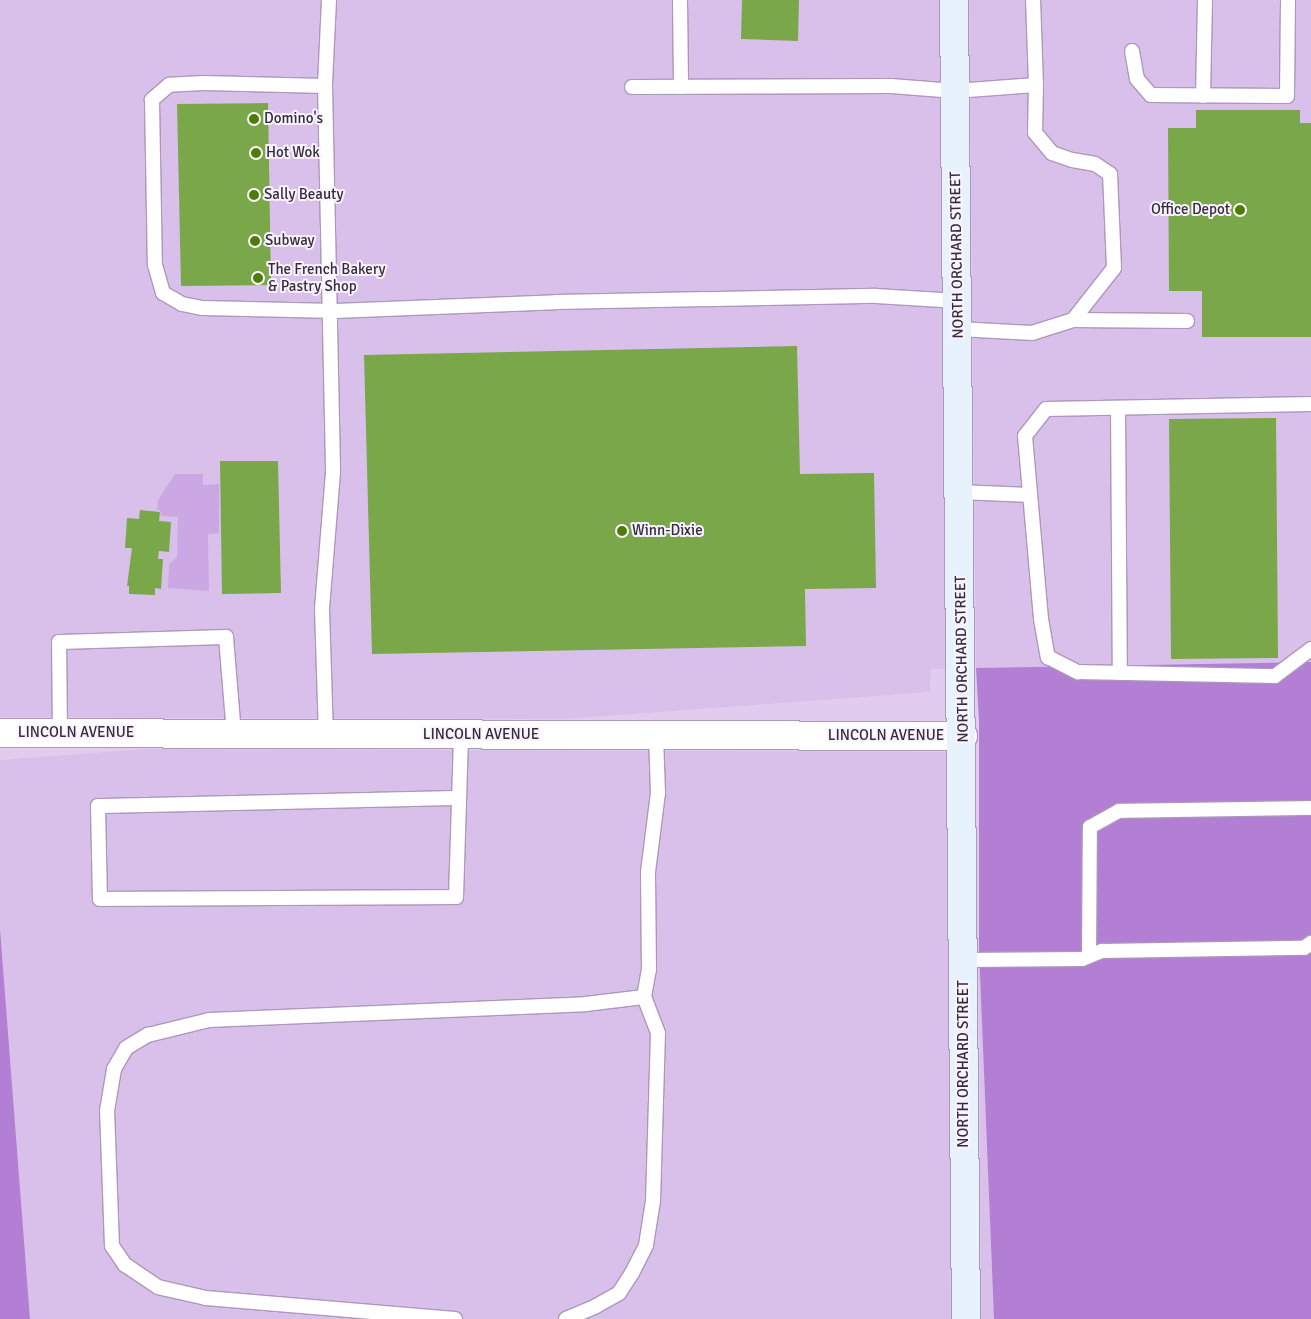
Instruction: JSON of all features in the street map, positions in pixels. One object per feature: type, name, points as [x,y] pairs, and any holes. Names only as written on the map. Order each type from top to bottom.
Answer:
[{"type":"street","name":"NORTH ORCHARD STREET","points":[[954,0],[963,736],[966,1319]]},
{"type":"street","name":"LINCOLN AVENUE","points":[[0,733],[963,736]]},
{"type":"lane","points":[[326,734],[322,609],[333,472],[325,86],[329,0]]},
{"type":"lane","points":[[680,0],[681,87]]},
{"type":"lane","points":[[1033,0],[1036,85],[1035,133],[1052,153],[1072,160],[1095,164],[1110,174],[1114,268],[1073,320]]},
{"type":"lane","points":[[1203,96],[1204,0]]},
{"type":"lane","points":[[1132,51],[1137,79],[1151,95],[1287,96],[1288,0]]},
{"type":"lane","points":[[325,86],[204,83],[169,85],[152,100],[155,265],[163,293],[182,304],[203,308],[330,311],[556,302],[876,296],[958,302]]},
{"type":"lane","points":[[632,87],[891,86],[955,91],[1036,85]]},
{"type":"lane","points":[[958,329],[1032,332],[1073,320],[1187,321]]},
{"type":"lane","points":[[1311,404],[1046,410],[1025,436],[1041,619],[1048,657],[1078,672],[1275,676],[1311,649]]},
{"type":"lane","points":[[1118,408],[1120,673]]},
{"type":"lane","points":[[960,492],[1029,495]]},
{"type":"lane","points":[[60,733],[59,642],[226,637],[234,734]]},
{"type":"lane","points":[[459,798],[98,806],[100,899],[456,897],[459,798],[460,734]]},
{"type":"lane","points":[[566,1319],[596,1306],[619,1293],[632,1273],[646,1245],[653,1201],[658,1033],[644,997],[649,970],[648,872],[658,793],[656,735]]},
{"type":"lane","points":[[1089,956],[1090,826],[1119,810],[1311,808]]},
{"type":"lane","points":[[964,960],[1082,959],[1102,950],[1304,948],[1311,942]]},
{"type":"lane","points":[[455,1319],[206,1298],[158,1287],[125,1265],[112,1246],[107,1111],[114,1070],[126,1048],[148,1035],[209,1020],[586,1004],[644,997]]},
{"type":"shaded area","points":[[0,0],[939,0],[947,669],[931,669],[930,692],[565,719],[0,717]]},
{"type":"shaded area","points":[[969,0],[1311,0],[1311,662],[976,668]]},
{"type":"shaded area","points":[[175,474],[203,474],[203,485],[219,484],[219,533],[208,534],[209,591],[168,588],[169,564],[177,557],[178,517],[161,516],[160,510],[157,510],[158,500]]},
{"type":"shaded area","points":[[1311,662],[1311,1319],[994,1319],[979,949],[979,721],[976,668]]},
{"type":"shaded area","points":[[146,749],[948,752],[951,1319],[30,1319],[0,929],[0,760]]},
{"type":"shaded area","points":[[0,929],[30,1319],[0,1319]]},
{"type":"shaded area","points":[[979,949],[994,1319],[981,1319]]},
{"type":"building","points":[[742,0],[799,0],[798,41],[741,39]]},
{"type":"building","points":[[268,103],[271,285],[181,286],[177,104]]},
{"type":"building","name":"Office Depot","points":[[1196,110],[1300,110],[1300,123],[1311,123],[1311,337],[1202,337],[1202,291],[1169,291],[1168,128],[1196,128]]},
{"type":"building","name":"Winn-Dixie","points":[[797,346],[800,474],[874,473],[876,588],[805,589],[806,646],[372,654],[364,355]]},
{"type":"building","points":[[1276,418],[1278,658],[1171,659],[1169,419]]},
{"type":"building","points":[[220,461],[278,461],[281,593],[222,594]]},
{"type":"building","points":[[140,510],[160,512],[159,521],[171,522],[169,552],[159,551],[158,559],[163,559],[161,589],[155,588],[155,595],[129,594],[129,586],[127,586],[132,548],[125,548],[127,518],[139,519]]},
{"type":"place","name":"Domino's","points":[[254,119]]},
{"type":"place","name":"Hot Wok","points":[[256,153]]},
{"type":"place","name":"Sally Beauty","points":[[254,195]]},
{"type":"place","name":"Office Depot","points":[[1240,210]]},
{"type":"place","name":"Subway","points":[[255,241]]},
{"type":"place","name":"The French Bakery & Pastry Shop","points":[[258,278]]},
{"type":"place","name":"Winn-Dixie","points":[[622,531]]}]
